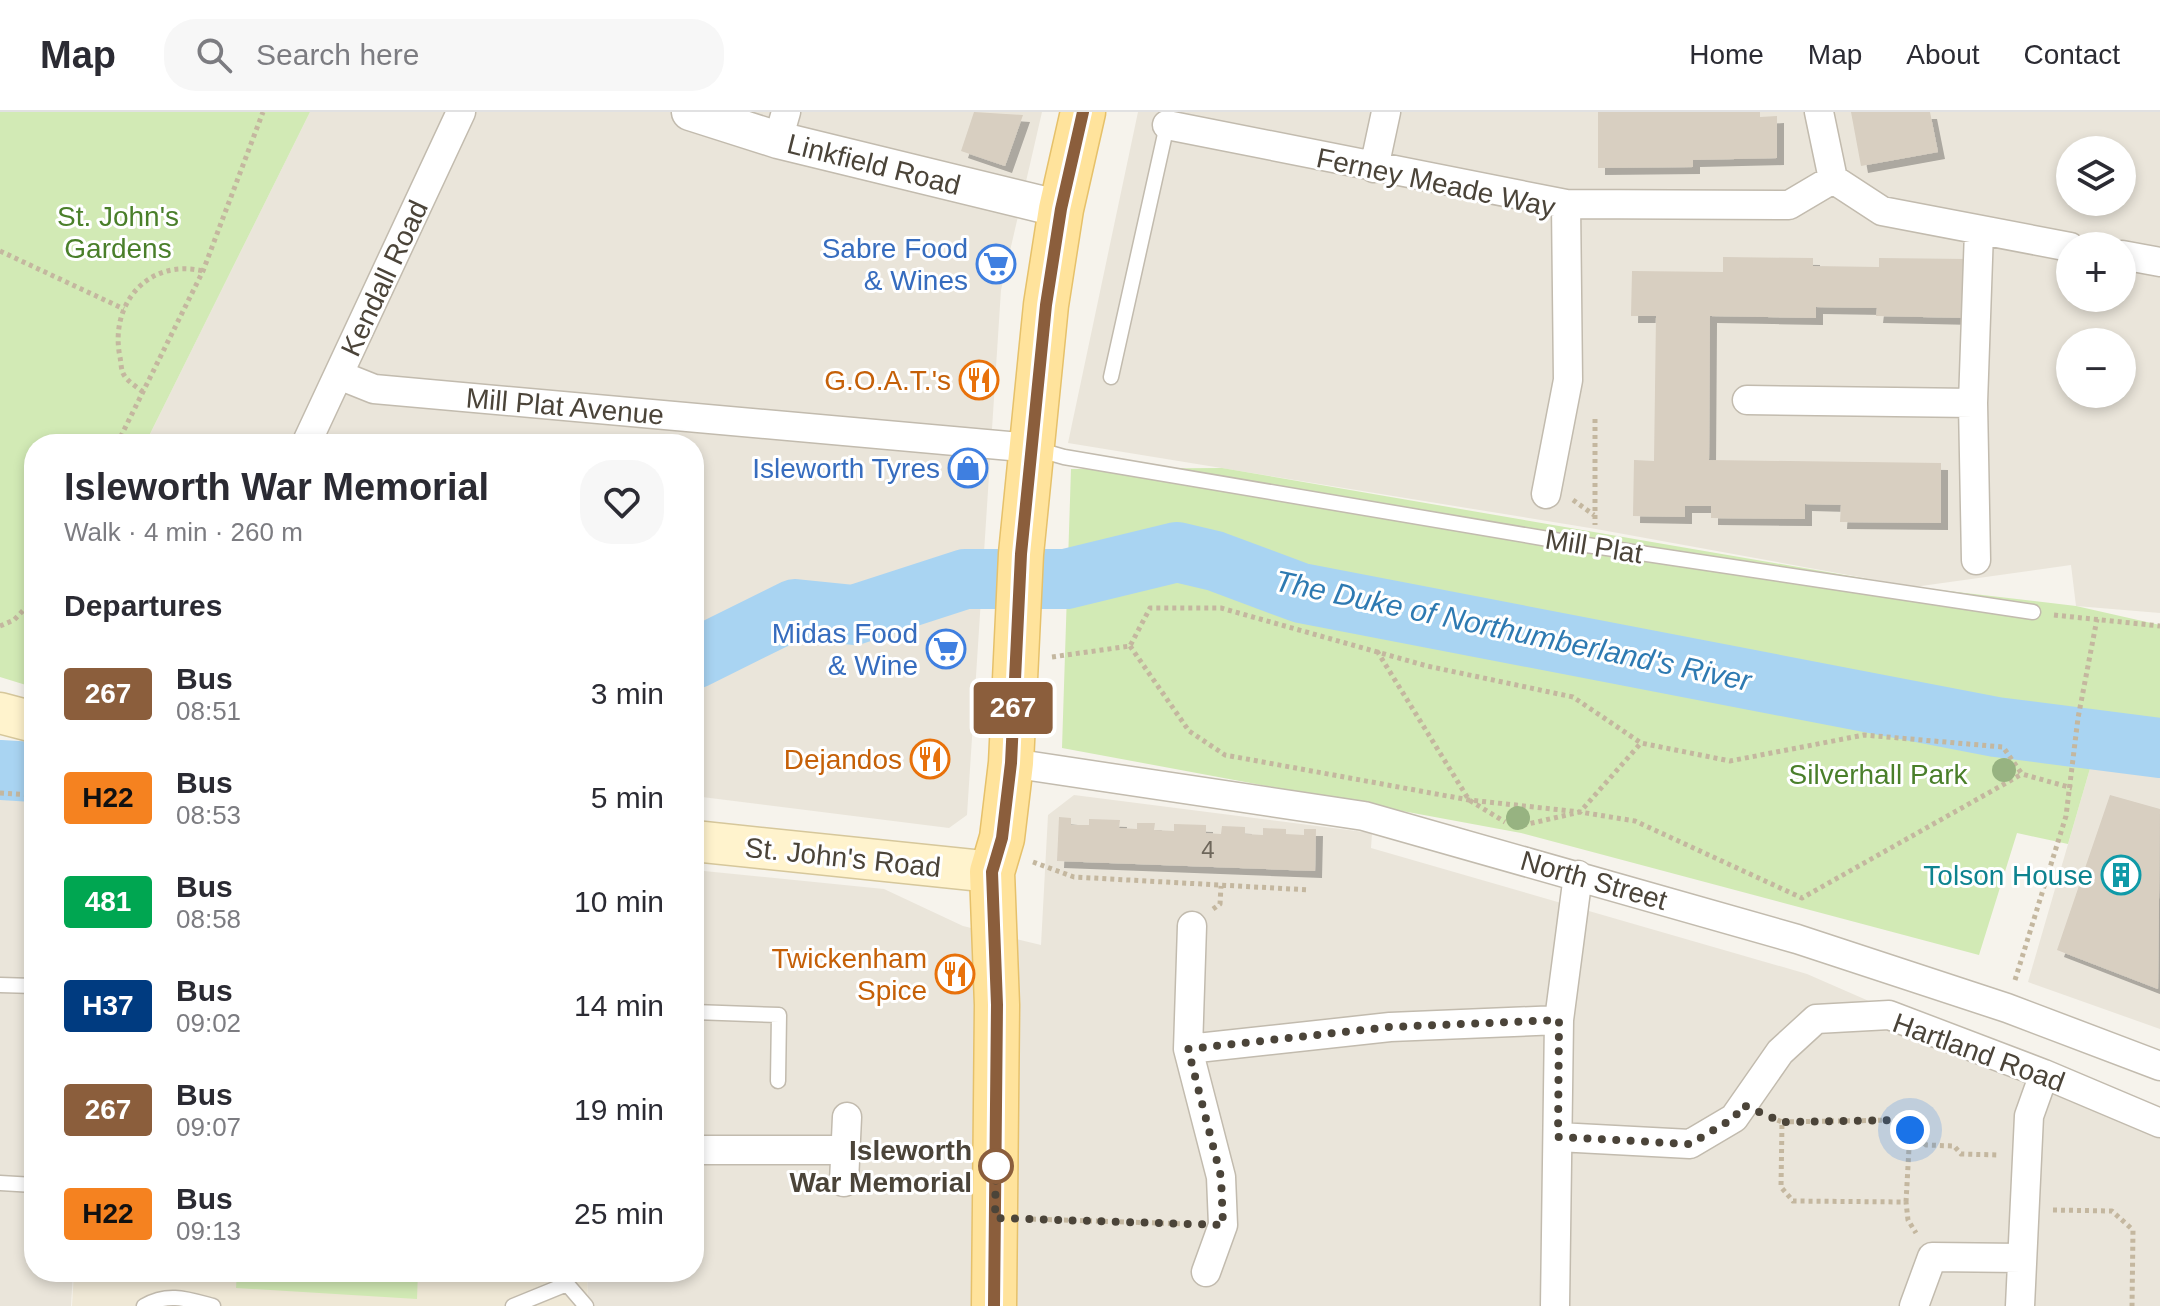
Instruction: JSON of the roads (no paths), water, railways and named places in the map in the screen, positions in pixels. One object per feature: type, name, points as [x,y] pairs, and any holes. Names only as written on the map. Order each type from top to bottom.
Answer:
[{"type":"main road","points":[[994,1306],[995,863],[1011,763],[1021,554],[1046,305],[1061,209],[1083,112]]},
{"type":"main road","points":[[0,713],[24,719]]},
{"type":"main road","name":"St. John's Road","points":[[704,842],[995,863]]},
{"type":"street","name":"Kendall Road","points":[[311,434],[461,112]]},
{"type":"street","name":"Linkfield Road","points":[[690,112],[782,126],[1061,209]]},
{"type":"street","points":[[1374,168],[1386,112]]},
{"type":"street","points":[[1819,112],[1833,179],[1882,211],[2056,245]]},
{"type":"street","name":"Ferney Meade Way","points":[[1167,125],[1566,204],[1568,380],[1546,494]]},
{"type":"street","points":[[1566,204],[1789,205],[1833,179]]},
{"type":"street","points":[[1976,560],[1973,403],[1979,231]]},
{"type":"street","points":[[2136,258],[2160,262]]},
{"type":"street","name":"Mill Plat Avenue","points":[[339,375],[374,389],[1032,448]]},
{"type":"street","points":[[1747,400],[1973,403]]},
{"type":"street","name":"North Street","points":[[1011,763],[1364,816],[1797,939],[2007,1008],[2160,1066]]},
{"type":"street","points":[[1555,1306],[1559,1020],[1578,875]]},
{"type":"street","points":[[1192,926],[1188,1049],[1221,1177],[1223,1225],[1206,1272]]},
{"type":"street","name":"Hartland Road","points":[[1558,1137],[1690,1144],[1734,1118],[1780,1052],[1816,1019],[1889,1015],[2044,1074],[2160,1123]]},
{"type":"street","points":[[1188,1049],[1390,1027],[1559,1020]]},
{"type":"street","points":[[2020,1306],[2029,1116],[2044,1074]]},
{"type":"street","points":[[844,1182],[847,1117]]},
{"type":"street","points":[[704,1150],[845,1150]]},
{"type":"street","points":[[1914,1306],[1932,1257],[2021,1258]]},
{"type":"lane","points":[[1111,377],[1167,125]]},
{"type":"lane","name":"Mill Plat","points":[[1032,448],[1064,457],[1572,543],[2033,612]]},
{"type":"lane","points":[[0,985],[24,986]]},
{"type":"lane","points":[[704,1012],[779,1015],[778,1081]]},
{"type":"lane","points":[[0,1183],[24,1184]]},
{"type":"lane","points":[[513,1306],[559,1282]]},
{"type":"lane","points":[[570,1282],[586,1306]]},
{"type":"lane","points":[[144,1306],[159,1297],[179,1297],[213,1306]]},
{"type":"waterway","name":"The Duke of Northumberland's River","points":[[704,654],[795,609],[854,615],[965,579],[1066,579],[1177,552],[1215,561],[1301,593],[1996,727],[2160,748]]},
{"type":"waterway","name":"The Duke of Northumberland's River","points":[[0,770],[24,771]]},
{"type":"place","name":"Sabre Food & Wines","points":[[996,264]]},
{"type":"place","name":"G.O.A.T.'s","points":[[979,380]]},
{"type":"place","name":"Isleworth Tyres","points":[[968,468]]},
{"type":"place","name":"Midas Food & Wine","points":[[946,649]]},
{"type":"place","name":"Dejandos","points":[[930,759]]},
{"type":"place","name":"Tolson House","points":[[2121,875]]},
{"type":"place","name":"Twickenham Spice","points":[[955,974]]},
{"type":"place","name":"Isleworth War Memorial","points":[[996,1166]]},
{"type":"park label","name":"St. John's Gardens","points":[[118,232]]},
{"type":"park label","name":"Silverhall Park","points":[[1878,774]]}]
